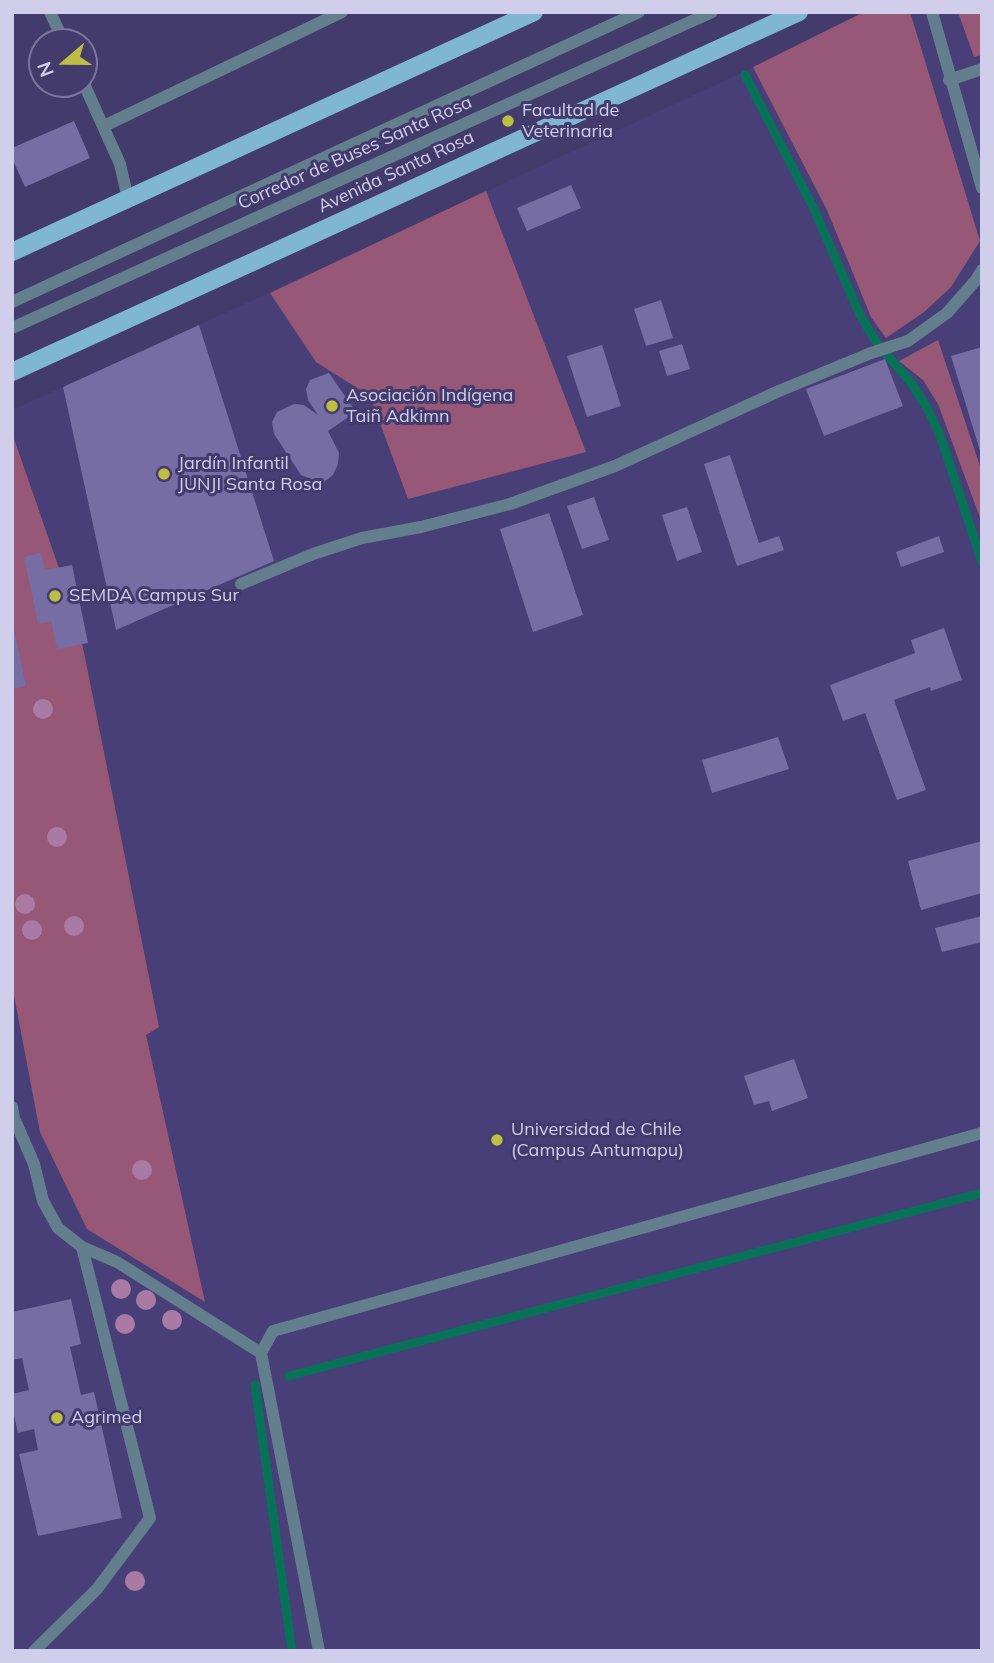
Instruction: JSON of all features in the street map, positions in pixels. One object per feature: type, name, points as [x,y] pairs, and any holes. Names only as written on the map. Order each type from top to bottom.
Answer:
[{"type":"main road","points":[[12,252],[534,12]]},
{"type":"main road","name":"Avenida Santa Rosa","points":[[12,372],[799,12]]},
{"type":"lane","points":[[50,12],[57,28]]},
{"type":"lane","points":[[104,126],[342,12]]},
{"type":"lane","name":"Corredor de Buses Santa Rosa","points":[[12,302],[639,12]]},
{"type":"lane","name":"Corredor de Buses Santa Rosa","points":[[12,328],[712,12]]},
{"type":"lane","points":[[932,12],[982,188]]},
{"type":"lane","points":[[949,79],[982,69]]},
{"type":"lane","points":[[91,98],[124,177],[128,199]]},
{"type":"lane","points":[[241,584],[313,554],[362,538],[421,527],[510,504],[602,471],[779,391],[871,353],[908,341],[947,313],[976,281],[982,270]]},
{"type":"lane","points":[[12,1107],[34,1164],[43,1201],[58,1228],[82,1247],[117,1262],[261,1353]]},
{"type":"lane","points":[[318,1651],[261,1353],[273,1331],[982,1133]]},
{"type":"lane","points":[[34,1651],[97,1589],[150,1518],[82,1247]]},
{"type":"shaded area","name":"Universidad de Chile (Campus Antumapu)","points":[[864,12],[982,12],[982,1651],[12,1651],[12,410],[63,387],[116,629],[274,561],[199,325],[741,73]]},
{"type":"shaded area","points":[[864,12],[910,12],[980,241],[951,287],[924,312],[886,338],[871,317],[827,210],[753,67]]},
{"type":"shaded area","points":[[958,12],[982,12],[982,55],[974,57]]},
{"type":"shaded area","points":[[486,191],[586,452],[408,499],[370,396],[316,362],[270,293]]},
{"type":"shaded area","points":[[938,340],[982,472],[982,523],[938,404],[923,380],[899,361]]},
{"type":"shaded area","points":[[12,433],[78,623],[159,1027],[146,1035],[205,1302],[87,1229],[40,1132],[12,985]]},
{"type":"building","points":[[74,121],[90,158],[25,187],[12,158],[12,148]]},
{"type":"building","points":[[571,185],[581,208],[527,231],[517,208]]},
{"type":"building","points":[[661,300],[673,338],[646,346],[634,309]]},
{"type":"building","name":"Jardín Infantil JUNJI Santa Rosa","points":[[199,325],[274,561],[116,630],[63,387]]},
{"type":"building","points":[[682,344],[690,369],[667,376],[659,351]]},
{"type":"building","points":[[602,345],[621,406],[587,417],[567,356]]},
{"type":"building","points":[[982,347],[982,454],[981,454],[951,356]]},
{"type":"building","points":[[885,359],[903,406],[824,436],[806,389]]},
{"type":"building","points":[[329,373],[356,412],[328,431],[339,453],[333,475],[324,482],[301,475],[274,434],[272,422],[277,412],[294,404],[304,405],[318,415],[308,400],[306,389],[310,380]]},
{"type":"building","points":[[730,455],[759,543],[779,536],[784,550],[737,566],[704,464]]},
{"type":"building","points":[[594,497],[609,540],[582,549],[567,506]]},
{"type":"building","points":[[687,507],[702,552],[677,561],[662,515]]},
{"type":"building","points":[[549,513],[583,615],[533,632],[500,529]]},
{"type":"building","points":[[939,536],[944,552],[901,567],[896,552]]},
{"type":"building","name":"SEMDA Campus Sur","points":[[41,553],[45,570],[72,565],[88,643],[57,649],[51,621],[38,624],[24,557]]},
{"type":"building","points":[[12,619],[26,686],[12,689]]},
{"type":"building","points":[[944,628],[962,680],[931,691],[930,687],[894,700],[926,790],[897,800],[865,713],[843,721],[830,685],[915,653],[911,640]]},
{"type":"building","points":[[778,737],[789,769],[712,793],[702,760]]},
{"type":"building","points":[[982,841],[982,893],[921,910],[908,861]]},
{"type":"building","points":[[982,916],[982,942],[942,952],[935,928]]},
{"type":"building","points":[[794,1059],[808,1098],[772,1111],[769,1101],[754,1105],[744,1076]]},
{"type":"building","name":"Agrimed","points":[[71,1299],[81,1344],[70,1347],[81,1395],[94,1392],[122,1518],[38,1536],[19,1454],[38,1450],[34,1429],[18,1433],[12,1406],[12,1394],[29,1390],[22,1358],[12,1360],[12,1312]]},
{"type":"waterway","points":[[745,75],[813,207],[860,315],[877,343],[912,384],[927,408],[940,435],[982,562]]},
{"type":"waterway","points":[[289,1376],[982,1193]]},
{"type":"waterway","points":[[255,1385],[292,1651]]},
{"type":"place","name":"Facultad de Veterinaria","points":[[508,121]]},
{"type":"place","name":"Asociación Indígena Taiñ Adkimn","points":[[332,406]]},
{"type":"place","name":"Jardín Infantil JUNJI Santa Rosa","points":[[164,474]]},
{"type":"place","name":"SEMDA Campus Sur","points":[[55,596]]},
{"type":"place","name":"Universidad de Chile (Campus Antumapu)","points":[[497,1140]]},
{"type":"place","name":"Agrimed","points":[[57,1418]]}]
